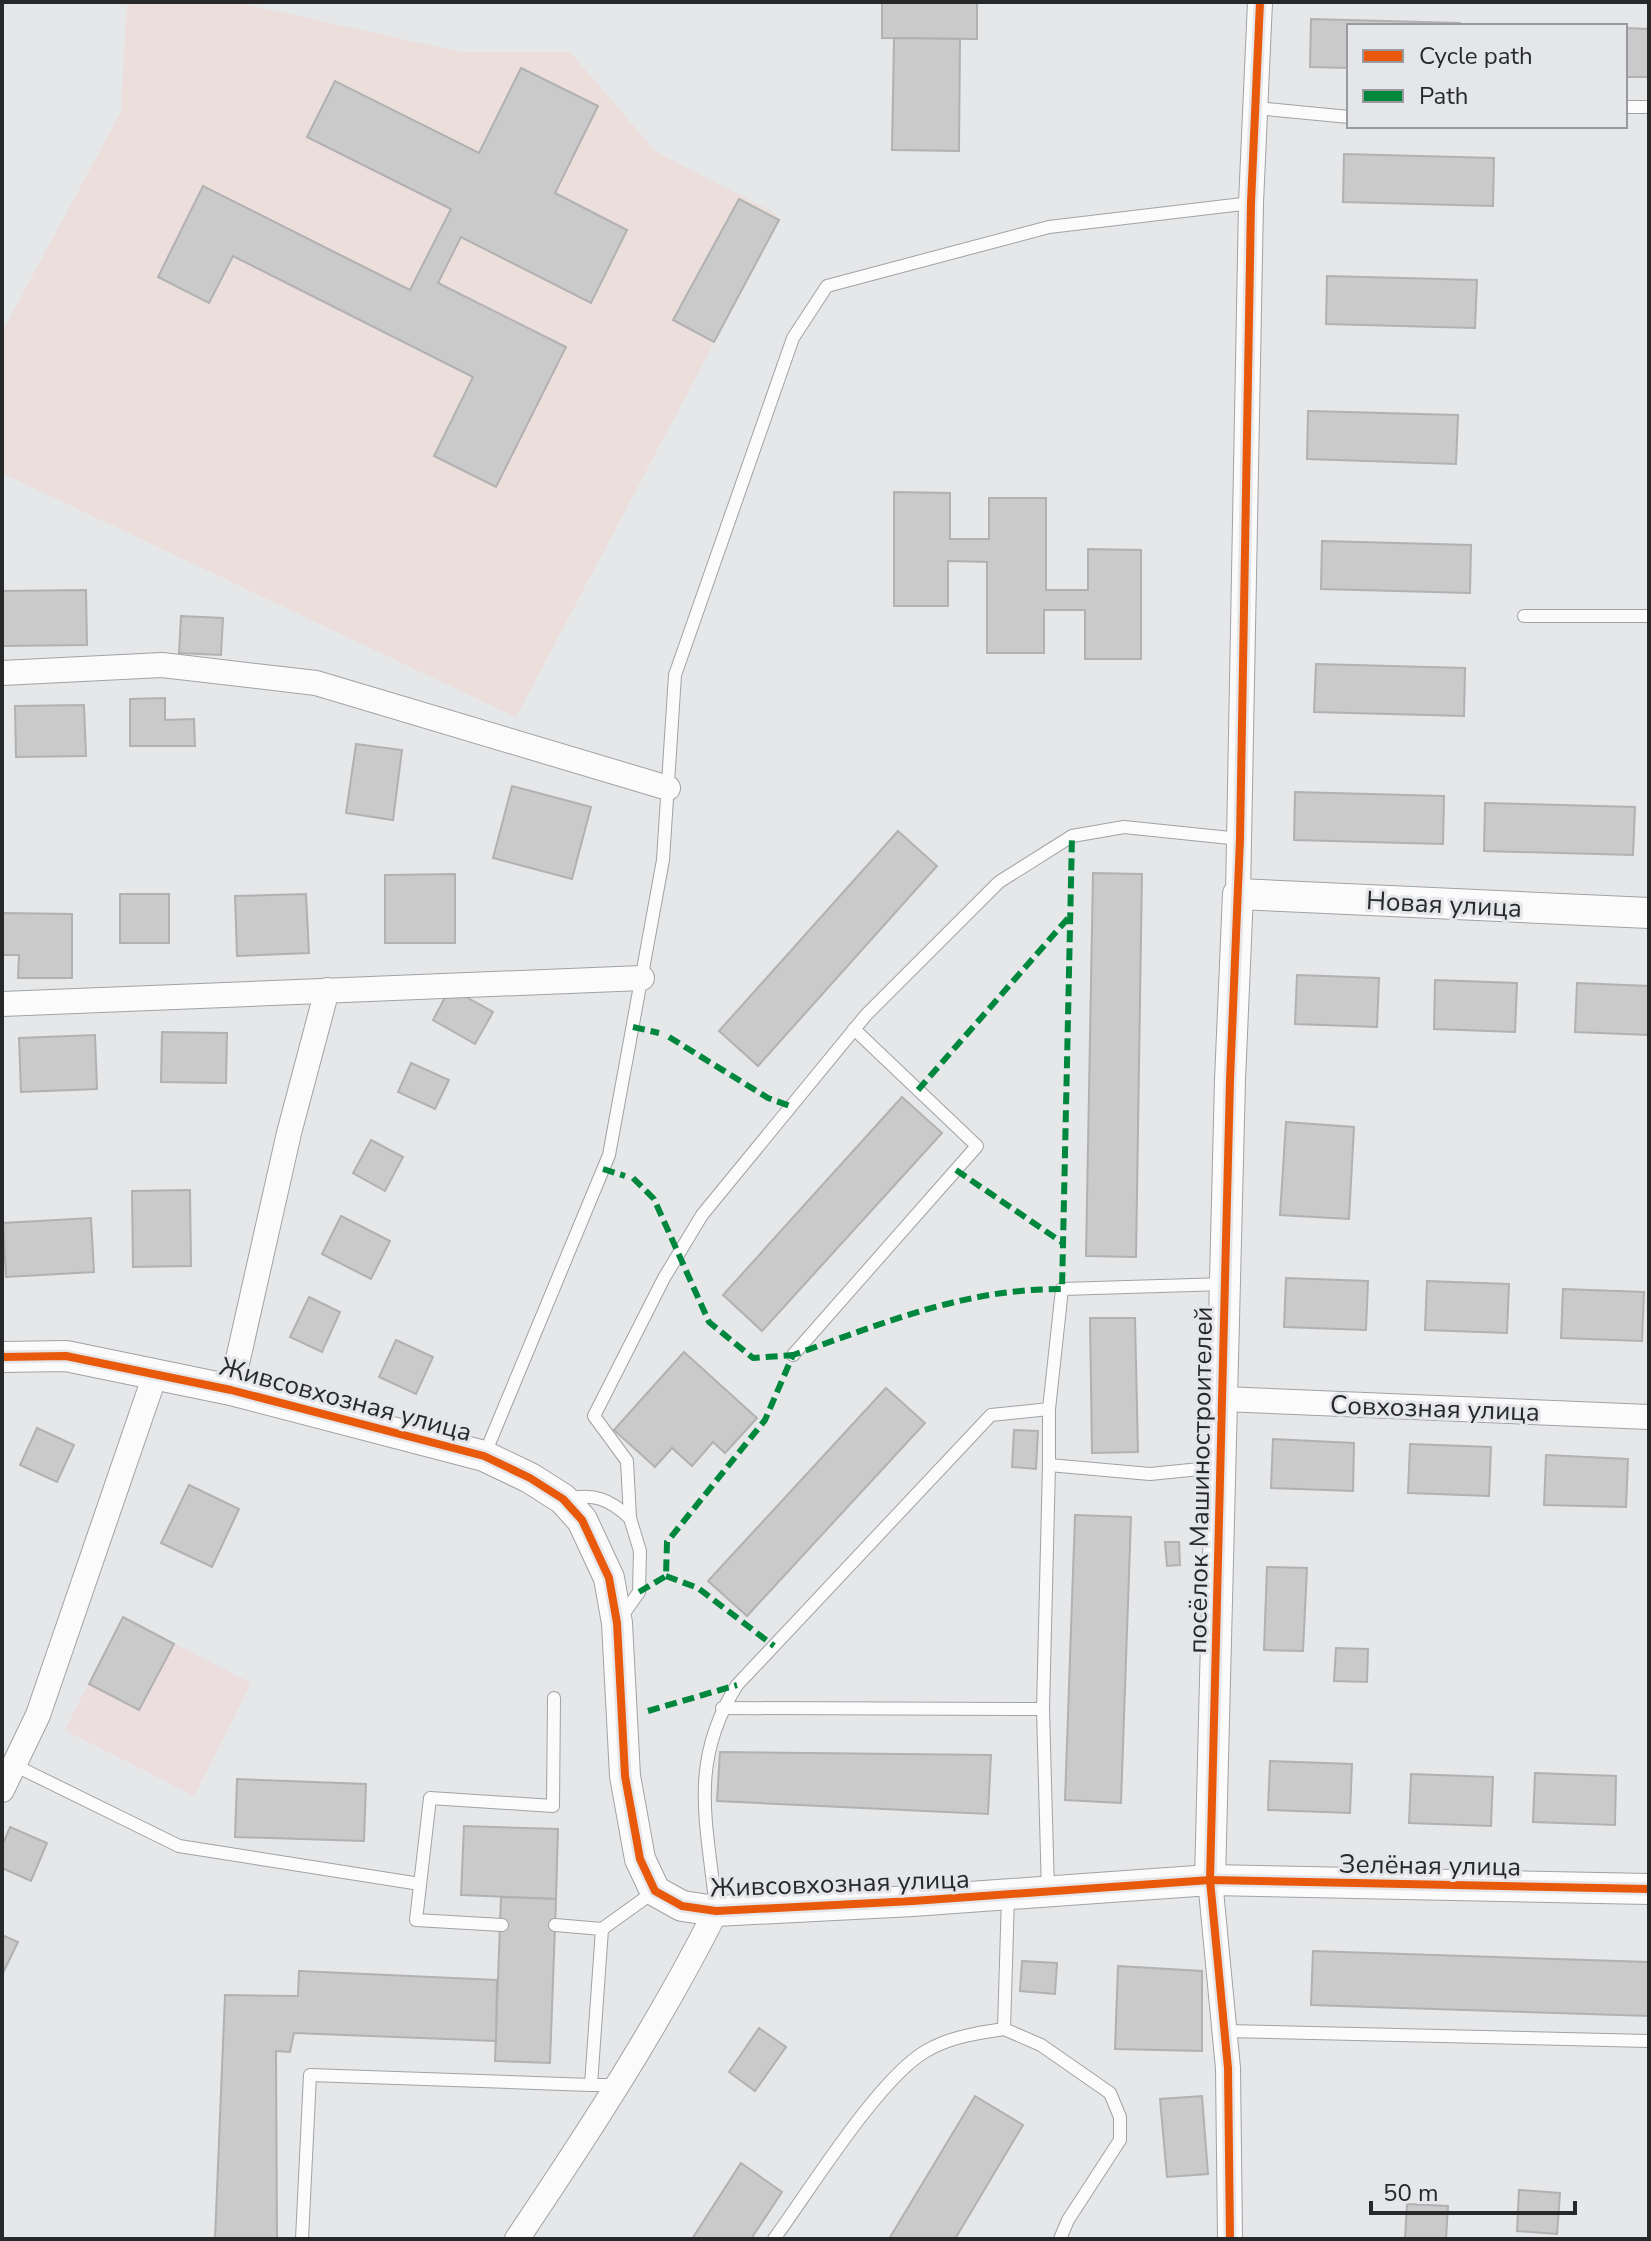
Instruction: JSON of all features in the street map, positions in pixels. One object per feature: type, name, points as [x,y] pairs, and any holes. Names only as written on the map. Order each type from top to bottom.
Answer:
[{"type":"street","points":[[1238,894],[1251,203],[1260,2]]},
{"type":"street","points":[[2,673],[162,665],[316,683],[668,788]]},
{"type":"street","name":"Новая улица","points":[[1238,894],[1649,913]]},
{"type":"street","name":"посёлок Машиностроителей","points":[[1210,1880],[1230,1080],[1238,894]]},
{"type":"street","points":[[2,1004],[642,978]]},
{"type":"street","points":[[231,1390],[289,1133],[327,990]]},
{"type":"street","name":"Живсовхозная улица","points":[[2,1357],[66,1356],[156,1372],[231,1390],[484,1456],[530,1478],[563,1499],[582,1520],[596,1544],[609,1578],[617,1623],[631,1824],[640,1859],[655,1891],[682,1906],[716,1911],[1008,1896],[1210,1880]]},
{"type":"street","points":[[2,1790],[38,1715],[156,1372]]},
{"type":"street","name":"Совхозная улица","points":[[1222,1399],[1649,1417]]},
{"type":"street","points":[[1210,1880],[1225,2031],[1230,2239]]},
{"type":"street","name":"Зелёная улица","points":[[1210,1880],[1649,1889]]},
{"type":"street","points":[[517,2239],[620,2085],[676,1991],[716,1911]]},
{"type":"lane","points":[[1627,107],[1649,107]]},
{"type":"lane","points":[[1256,108],[1347,117]]},
{"type":"lane","points":[[484,1456],[609,1155],[663,860],[675,675],[793,338],[827,286],[1049,227],[1251,203]]},
{"type":"lane","points":[[1524,616],[1649,616]]},
{"type":"lane","points":[[617,1623],[639,1592],[640,1551],[630,1518],[627,1461],[594,1416],[664,1278],[702,1215],[854,1029],[999,882],[1072,836],[1124,827],[1240,839]]},
{"type":"lane","points":[[793,1355],[977,1146],[854,1029]]},
{"type":"lane","points":[[1048,1892],[1043,1709],[1049,1409],[1062,1289],[1225,1284]]},
{"type":"lane","points":[[716,1911],[704,1766],[712,1730],[737,1685],[991,1415],[1049,1409]]},
{"type":"lane","points":[[1049,1465],[1150,1474],[1220,1467]]},
{"type":"lane","points":[[563,1499],[581,1496],[607,1498],[630,1518]]},
{"type":"lane","points":[[502,1925],[416,1920],[430,1798],[553,1806],[554,1698]]},
{"type":"lane","points":[[722,1708],[1043,1709]]},
{"type":"lane","points":[[14,1765],[179,1846],[420,1884]]},
{"type":"lane","points":[[555,1925],[602,1929],[655,1891]]},
{"type":"lane","points":[[1004,2029],[1008,1896]]},
{"type":"lane","points":[[591,2085],[602,1929]]},
{"type":"lane","points":[[774,2239],[892,2078],[926,2051],[965,2035],[1004,2029],[1041,2045],[1110,2093],[1120,2117],[1120,2140],[1068,2220],[1060,2239]]},
{"type":"lane","points":[[1225,2031],[1649,2041]]},
{"type":"lane","points":[[302,2239],[310,2075],[620,2085]]},
{"type":"shaded area","points":[[127,2],[235,2],[461,52],[570,52],[656,152],[773,212],[779,220],[516,717],[2,473],[2,332],[121,112]]},
{"type":"shaded area","points":[[123,1617],[251,1683],[194,1796],[65,1730]]},
{"type":"building","points":[[882,2],[977,2],[977,39],[882,38]]},
{"type":"building","points":[[1311,19],[1460,23],[1347,24],[1347,68],[1310,67]]},
{"type":"building","points":[[1627,28],[1649,29],[1649,77],[1627,77]]},
{"type":"building","points":[[894,38],[960,39],[959,151],[892,150]]},
{"type":"building","points":[[521,68],[598,106],[555,193],[627,230],[591,303],[461,237],[438,283],[566,347],[496,487],[434,456],[473,377],[233,256],[209,303],[158,277],[203,186],[410,290],[451,209],[307,137],[335,81],[479,153]]},
{"type":"building","points":[[1344,154],[1494,158],[1493,206],[1343,202]]},
{"type":"building","points":[[739,199],[779,220],[714,342],[673,320]]},
{"type":"building","points":[[1327,276],[1477,280],[1475,328],[1326,324]]},
{"type":"building","points":[[1308,411],[1458,415],[1456,464],[1307,459]]},
{"type":"building","points":[[894,492],[950,493],[950,539],[989,539],[989,498],[1046,498],[1046,590],[1088,590],[1088,549],[1141,550],[1141,659],[1085,659],[1085,610],[1044,610],[1044,653],[987,653],[987,562],[948,561],[948,606],[894,606]]},
{"type":"building","points":[[1322,541],[1471,545],[1470,593],[1321,589]]},
{"type":"building","points":[[86,590],[87,645],[3,646],[2,591]]},
{"type":"building","points":[[181,616],[223,618],[221,655],[179,653]]},
{"type":"building","points":[[1316,664],[1465,668],[1464,716],[1314,712]]},
{"type":"building","points":[[165,698],[165,720],[194,719],[195,746],[130,746],[130,699]]},
{"type":"building","points":[[84,705],[86,756],[16,757],[15,706]]},
{"type":"building","points":[[356,744],[402,750],[393,820],[346,813]]},
{"type":"building","points":[[512,786],[591,807],[572,879],[493,858]]},
{"type":"building","points":[[1295,792],[1444,796],[1443,844],[1294,840]]},
{"type":"building","points":[[1485,803],[1635,807],[1633,855],[1484,851]]},
{"type":"building","points":[[898,831],[937,866],[758,1066],[719,1031]]},
{"type":"building","points":[[1093,873],[1142,874],[1136,1257],[1086,1256]]},
{"type":"building","points":[[455,874],[455,943],[385,943],[385,875]]},
{"type":"building","points":[[120,894],[169,894],[169,943],[120,943]]},
{"type":"building","points":[[306,894],[309,953],[237,956],[235,896]]},
{"type":"building","points":[[2,913],[72,914],[72,978],[18,978],[19,955],[2,955]]},
{"type":"building","points":[[1297,975],[1379,978],[1377,1027],[1295,1024]]},
{"type":"building","points":[[1435,980],[1517,983],[1515,1032],[1434,1029]]},
{"type":"building","points":[[1577,983],[1649,986],[1649,1035],[1575,1032]]},
{"type":"building","points":[[450,988],[493,1012],[475,1044],[433,1020]]},
{"type":"building","points":[[162,1032],[227,1033],[226,1083],[161,1082]]},
{"type":"building","points":[[95,1035],[97,1089],[21,1092],[19,1038]]},
{"type":"building","points":[[411,1063],[449,1080],[435,1109],[398,1092]]},
{"type":"building","points":[[902,1097],[942,1133],[762,1331],[723,1295]]},
{"type":"building","points":[[1286,1122],[1354,1127],[1349,1219],[1280,1215]]},
{"type":"building","points":[[371,1140],[403,1157],[385,1191],[353,1173]]},
{"type":"building","points":[[190,1190],[191,1266],[133,1267],[132,1191]]},
{"type":"building","points":[[341,1216],[390,1241],[371,1279],[322,1254]]},
{"type":"building","points":[[91,1218],[94,1272],[6,1277],[3,1223]]},
{"type":"building","points":[[1286,1278],[1368,1281],[1366,1330],[1284,1327]]},
{"type":"building","points":[[1427,1281],[1509,1284],[1507,1333],[1425,1330]]},
{"type":"building","points":[[1563,1289],[1644,1292],[1642,1341],[1561,1338]]},
{"type":"building","points":[[309,1297],[340,1312],[322,1352],[290,1337]]},
{"type":"building","points":[[1090,1318],[1135,1318],[1138,1452],[1092,1453]]},
{"type":"building","points":[[396,1340],[433,1357],[416,1394],[379,1377]]},
{"type":"building","points":[[684,1352],[757,1418],[725,1453],[713,1442],[692,1466],[672,1448],[655,1467],[614,1430]]},
{"type":"building","points":[[886,1388],[925,1423],[747,1616],[708,1581]]},
{"type":"building","points":[[37,1428],[74,1445],[57,1482],[20,1465]]},
{"type":"building","points":[[1014,1430],[1038,1431],[1036,1469],[1012,1467]]},
{"type":"building","points":[[1273,1439],[1354,1443],[1353,1491],[1271,1488]]},
{"type":"building","points":[[1410,1444],[1491,1447],[1489,1496],[1408,1493]]},
{"type":"building","points":[[1546,1455],[1628,1459],[1626,1507],[1544,1505]]},
{"type":"building","points":[[189,1485],[239,1509],[212,1567],[161,1543]]},
{"type":"building","points":[[1075,1515],[1131,1517],[1121,1803],[1065,1800]]},
{"type":"building","points":[[1165,1542],[1179,1542],[1180,1565],[1167,1566]]},
{"type":"building","points":[[1267,1567],[1307,1568],[1303,1651],[1264,1650]]},
{"type":"building","points":[[123,1617],[174,1644],[139,1710],[89,1684]]},
{"type":"building","points":[[1336,1648],[1368,1649],[1367,1682],[1334,1681]]},
{"type":"building","points":[[720,1752],[991,1755],[988,1814],[717,1801]]},
{"type":"building","points":[[1270,1761],[1352,1764],[1350,1813],[1268,1810]]},
{"type":"building","points":[[1535,1773],[1616,1776],[1615,1825],[1533,1822]]},
{"type":"building","points":[[1411,1774],[1493,1777],[1491,1826],[1409,1823]]},
{"type":"building","points":[[237,1779],[366,1784],[364,1841],[235,1837]]},
{"type":"building","points":[[464,1826],[558,1829],[556,1899],[461,1895]]},
{"type":"building","points":[[10,1827],[47,1843],[31,1881],[2,1868],[2,1846]]},
{"type":"building","points":[[501,1897],[556,1899],[550,2063],[495,2061]]},
{"type":"building","points":[[2,1935],[18,1942],[2,1975]]},
{"type":"building","points":[[1313,1951],[1649,1962],[1649,2016],[1311,2005]]},
{"type":"building","points":[[1022,1961],[1057,1963],[1055,1994],[1020,1991]]},
{"type":"building","points":[[1118,1966],[1202,1971],[1202,2051],[1115,2049]]},
{"type":"building","points":[[299,1971],[497,1980],[496,2041],[294,2033],[290,2052],[276,2051],[277,2239],[215,2239],[225,1995],[298,1996]]},
{"type":"building","points":[[759,2028],[786,2047],[755,2091],[729,2072]]},
{"type":"building","points":[[975,2096],[1023,2125],[955,2239],[889,2239]]},
{"type":"building","points":[[1202,2096],[1208,2174],[1167,2177],[1160,2099]]},
{"type":"building","points":[[741,2163],[782,2192],[751,2239],[692,2239]]},
{"type":"building","points":[[1519,2190],[1560,2193],[1557,2234],[1517,2231]]},
{"type":"building","points":[[1407,2204],[1448,2206],[1446,2239],[1405,2239]]},
{"type":"marked path","points":[[639,1592],[666,1576],[667,1542],[765,1420],[793,1355],[957,1301],[1062,1289],[1072,836]]},
{"type":"marked path","points":[[918,1090],[1070,916]]},
{"type":"marked path","points":[[633,1027],[659,1033]]},
{"type":"marked path","points":[[669,1037],[768,1098],[790,1106]]},
{"type":"marked path","points":[[603,1169],[625,1176]]},
{"type":"marked path","points":[[956,1170],[1063,1243]]},
{"type":"marked path","points":[[633,1178],[654,1199],[709,1322],[753,1358],[793,1355]]},
{"type":"marked path","points":[[666,1576],[698,1588],[774,1646]]},
{"type":"marked path","points":[[648,1711],[737,1685]]},
{"type":"cycle path","points":[[1230,2239],[1228,2068],[1210,1880],[1230,1080],[1240,839],[1251,203],[1260,2]]},
{"type":"cycle path","points":[[2,1357],[66,1356],[231,1390],[484,1456],[530,1478],[563,1499],[582,1520],[609,1578],[617,1623],[625,1776],[640,1859],[655,1891],[682,1906],[716,1911],[1210,1880],[1649,1889]]}]
